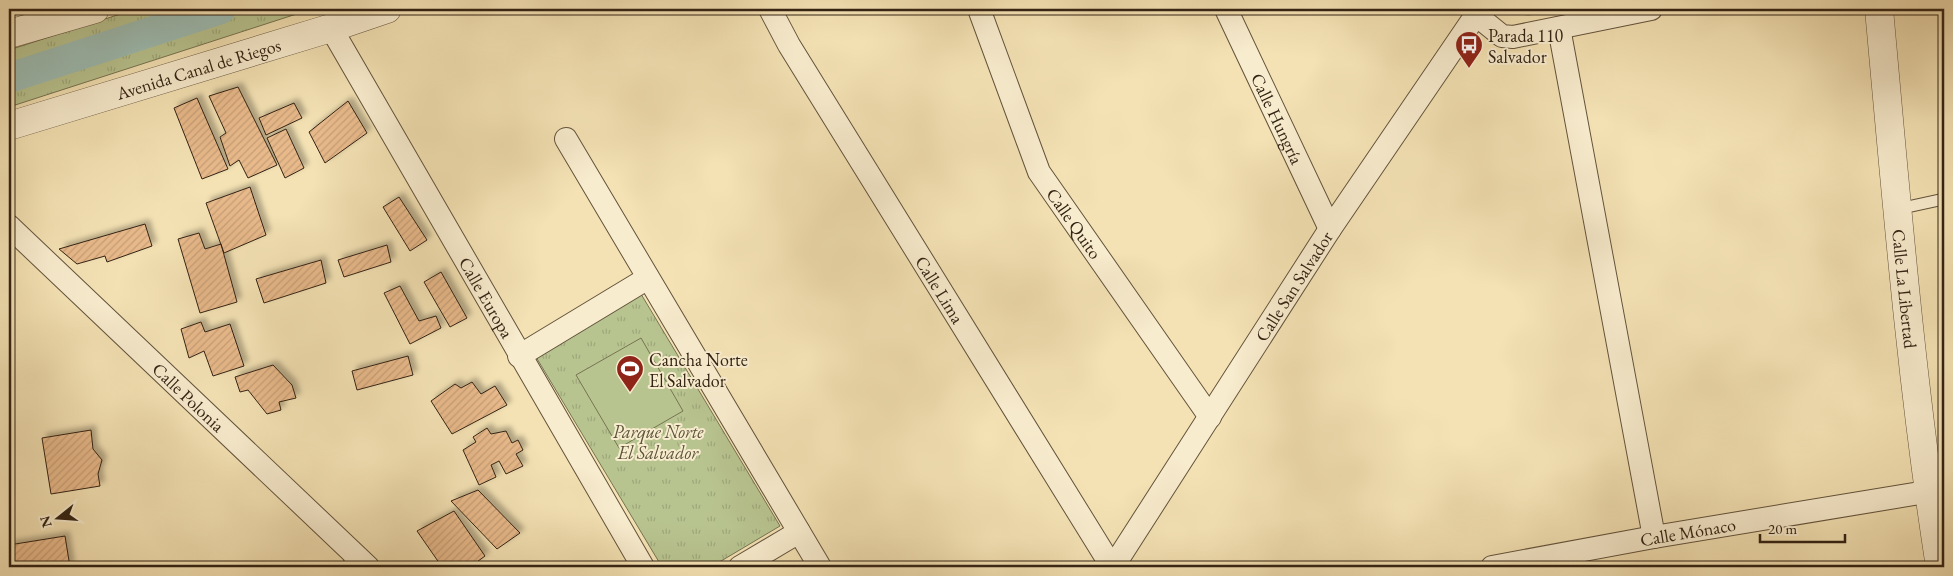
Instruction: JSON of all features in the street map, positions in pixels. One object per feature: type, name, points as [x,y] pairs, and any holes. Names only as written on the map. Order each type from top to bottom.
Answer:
[{"type":"street","points":[[9,34],[95,9]]},
{"type":"street","name":"Avenida Canal de Riegos","points":[[9,126],[387,9]]},
{"type":"street","name":"Calle Lima","points":[[770,9],[789,46],[1112,567]]},
{"type":"street","name":"Calle Quito","points":[[979,9],[1040,172],[1210,417]]},
{"type":"street","name":"Calle Hungría","points":[[1226,9],[1330,229]]},
{"type":"street","points":[[1478,12],[1502,36],[1513,37],[1651,9]]},
{"type":"street","name":"Calle La Libertad","points":[[1879,9],[1898,209],[1936,491],[1940,567]]},
{"type":"street","name":"Calle San Salvador","points":[[1112,567],[1330,229],[1478,12]]},
{"type":"street","name":"Calle Europa","points":[[330,28],[643,567]]},
{"type":"street","points":[[1559,28],[1654,537]]},
{"type":"street","points":[[566,139],[820,567]]},
{"type":"street","name":"Calle Polonia","points":[[9,226],[357,564]]},
{"type":"street","points":[[519,356],[648,278]]},
{"type":"street","name":"Calle Mónaco","points":[[1492,567],[1654,537],[1936,491]]},
{"type":"street","points":[[740,567],[799,532]]},
{"type":"lane","points":[[1898,209],[1944,199]]},
{"type":"green space","points":[[136,9],[312,9],[9,107],[9,50]]},
{"type":"green space","points":[[1514,9],[1558,9],[1529,15],[1518,13]]},
{"type":"green space","name":"Parque Norte El Salvador","points":[[641,294],[780,526],[711,567],[662,567],[536,357]]},
{"type":"green space","name":"Cancha Norte El Salvador","points":[[641,338],[683,411],[619,448],[576,375]]},
{"type":"building","points":[[238,87],[277,165],[248,178],[239,160],[230,166],[220,137],[226,133],[209,96]]},
{"type":"building","points":[[197,98],[228,169],[202,179],[174,108]]},
{"type":"building","points":[[348,101],[367,133],[325,163],[309,132]]},
{"type":"building","points":[[294,103],[302,118],[266,135],[259,118]]},
{"type":"building","points":[[286,129],[304,168],[285,178],[267,138]]},
{"type":"building","points":[[250,187],[266,235],[224,253],[206,203]]},
{"type":"building","points":[[399,197],[427,240],[410,251],[383,207]]},
{"type":"building","points":[[145,224],[152,246],[107,262],[105,256],[77,264],[59,249]]},
{"type":"building","points":[[199,233],[205,249],[221,244],[237,302],[200,313],[178,239]]},
{"type":"building","points":[[387,245],[391,262],[344,277],[338,260]]},
{"type":"building","points":[[321,260],[326,283],[264,303],[256,279]]},
{"type":"building","points":[[441,272],[467,318],[450,327],[424,282]]},
{"type":"building","points":[[400,286],[419,321],[436,316],[441,328],[410,344],[384,293]]},
{"type":"building","points":[[201,322],[205,332],[230,324],[244,366],[213,376],[204,351],[189,358],[181,329]]},
{"type":"building","points":[[408,356],[413,375],[357,390],[352,371]]},
{"type":"building","points":[[273,365],[292,385],[296,398],[279,402],[281,410],[267,414],[248,390],[240,392],[235,377]]},
{"type":"building","points":[[472,382],[481,394],[495,386],[507,405],[452,434],[431,401],[455,384],[461,388]]},
{"type":"building","points":[[487,428],[491,434],[506,431],[512,443],[518,440],[523,450],[516,454],[523,466],[506,474],[499,461],[491,465],[496,477],[479,485],[463,450],[476,442],[473,437]]},
{"type":"building","points":[[91,430],[93,449],[102,460],[98,474],[100,486],[51,494],[42,438]]},
{"type":"building","points":[[478,490],[520,533],[497,549],[451,501]]},
{"type":"building","points":[[454,511],[485,556],[470,567],[442,567],[417,531]]},
{"type":"building","points":[[65,536],[70,567],[9,567],[9,545]]},
{"type":"waterway","points":[[9,78],[221,9]]},
{"type":"place","name":"Parada 110 Salvador","points":[[1469,69]]},
{"type":"place","name":"Cancha Norte El Salvador","points":[[630,393]]}]
